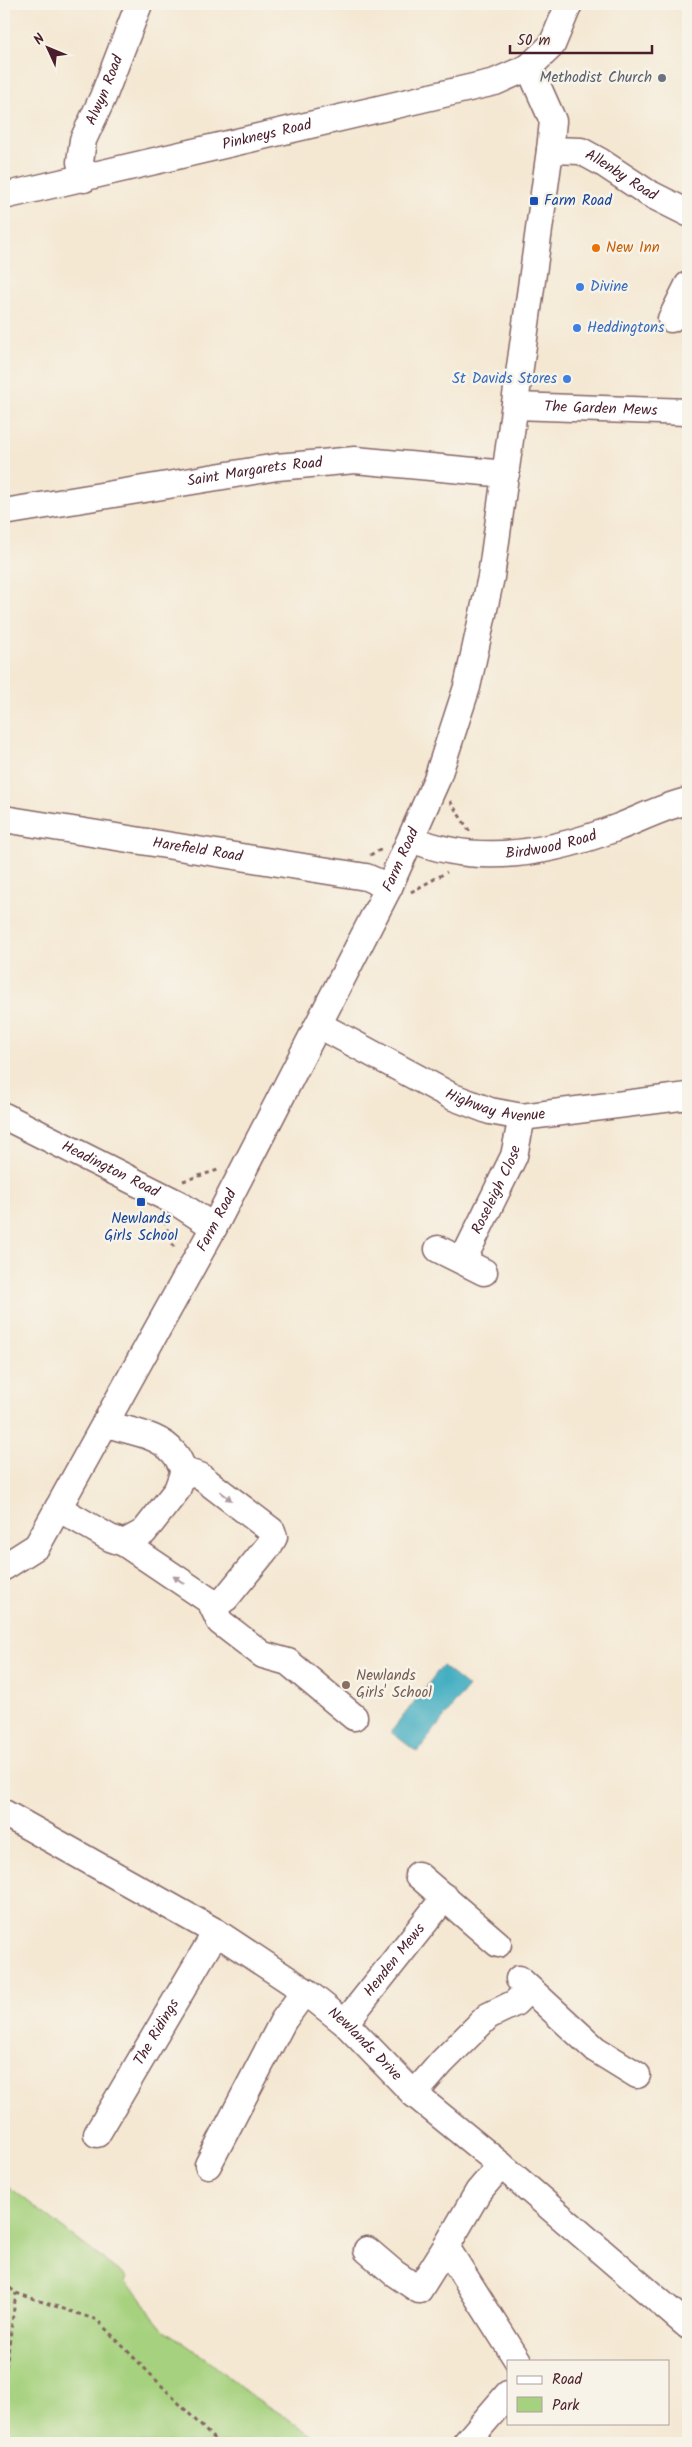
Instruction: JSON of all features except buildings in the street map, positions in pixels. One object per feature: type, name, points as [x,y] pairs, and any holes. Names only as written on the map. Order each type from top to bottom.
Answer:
[{"type":"street","name":"Alwyn Road","points":[[84,179],[80,162],[83,140],[103,97],[139,4]]},
{"type":"street","name":"Pinkneys Road","points":[[4,196],[84,179],[495,82],[529,67],[552,45],[569,4]]},
{"type":"street","name":"Farm Road","points":[[4,1567],[37,1546],[214,1227],[390,887],[437,779],[468,687],[491,577],[550,150],[553,121],[529,67]]},
{"type":"street","name":"Allenby Road","points":[[550,150],[580,152],[601,162],[648,193],[688,213]]},
{"type":"street","points":[[671,319],[688,285]]},
{"type":"street","name":"The Garden Mews","points":[[515,406],[688,412]]},
{"type":"street","name":"Saint Margarets Road","points":[[4,512],[277,467],[355,460],[506,474]]},
{"type":"street","name":"Birdwood Road","points":[[412,839],[427,845],[474,854],[519,854],[585,840],[688,801]]},
{"type":"street","name":"Harefield Road","points":[[4,819],[366,877],[390,887]]},
{"type":"street","name":"Highway Avenue","points":[[319,1025],[453,1098],[490,1111],[522,1117],[688,1096]]},
{"type":"street","name":"Headington Road","points":[[4,1116],[179,1204],[214,1227]]},
{"type":"street","name":"Roseleigh Close","points":[[438,1248],[473,1266],[514,1156],[522,1117]]},
{"type":"street","points":[[58,1508],[110,1538],[124,1543],[210,1601],[219,1603],[226,1598],[274,1538],[272,1532],[200,1476],[184,1471],[174,1452],[148,1435],[122,1430],[105,1424]]},
{"type":"street","points":[[124,1543],[144,1532],[177,1490],[184,1471]]},
{"type":"street","points":[[210,1601],[220,1622],[263,1655],[288,1662],[354,1717]]},
{"type":"street","name":"Newlands Drive","points":[[4,1813],[216,1932],[305,1991],[345,2023],[414,2094],[500,2164],[688,2326]]},
{"type":"street","points":[[418,1875],[498,1944]]},
{"type":"street","name":"Henden Mews","points":[[345,2023],[445,1897]]},
{"type":"street","name":"The Ridings","points":[[96,2134],[216,1932]]},
{"type":"street","points":[[414,2094],[442,2062],[488,2016],[515,2003],[524,1984],[595,2049],[637,2074]]},
{"type":"street","points":[[208,2165],[283,2021],[305,1991]]},
{"type":"street","points":[[367,2250],[394,2274],[419,2290],[478,2192],[500,2164]]},
{"type":"street","points":[[446,2247],[517,2360]]},
{"type":"street","points":[[466,2443],[507,2395]]},
{"type":"path","points":[[368,856],[384,848]]},
{"type":"path","points":[[4,2283],[16,2293],[97,2320],[218,2443]]},
{"type":"path","points":[[4,2383],[16,2293]]},
{"type":"path","points":[[4,2346],[10,2348]]},
{"type":"green space","points":[[4,2183],[127,2278],[125,2282],[141,2297],[152,2316],[163,2329],[208,2360],[246,2392],[322,2443],[4,2443]]},
{"type":"water","points":[[442,1666],[468,1687],[417,1752],[391,1732]]},
{"type":"place","name":"Methodist Church","points":[[662,78]]},
{"type":"place","name":"Farm Road","points":[[534,201]]},
{"type":"place","name":"New Inn","points":[[596,248]]},
{"type":"place","name":"Divine","points":[[580,287]]},
{"type":"place","name":"Heddingtons","points":[[577,328]]},
{"type":"place","name":"St Davids Stores","points":[[567,379]]},
{"type":"place","name":"Newlands Girls School","points":[[141,1202]]},
{"type":"place","name":"Newlands Girls' School","points":[[346,1685]]}]
